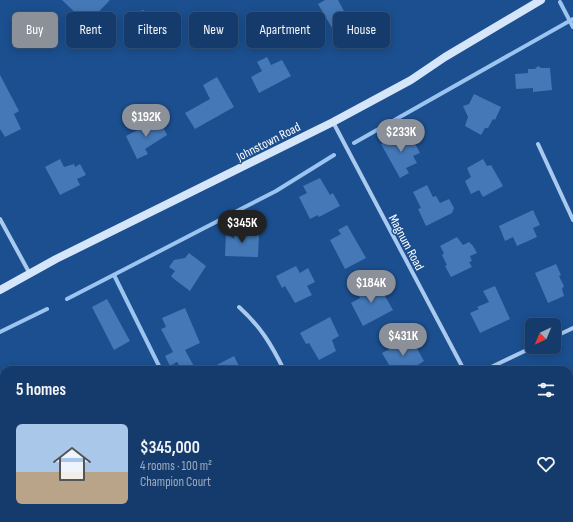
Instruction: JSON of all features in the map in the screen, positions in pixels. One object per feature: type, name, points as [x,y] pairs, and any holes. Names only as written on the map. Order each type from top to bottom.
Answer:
[{"type":"main road","name":"Johnstown Road","points":[[0,290],[56,259],[333,122],[412,79],[445,57],[540,0]]},
{"type":"street","name":"Magnum Road","points":[[333,122],[462,366]]},
{"type":"street","points":[[538,144],[556,180],[573,220]]},
{"type":"street","points":[[0,219],[30,274]]},
{"type":"street","points":[[239,307],[255,322],[268,338],[282,366]]},
{"type":"street","points":[[561,334],[573,328]]},
{"type":"street","points":[[493,366],[525,351]]},
{"type":"building","points":[[62,0],[110,0],[98,12],[74,12]]},
{"type":"building","points":[[325,0],[338,0],[344,12],[333,12],[333,30],[325,16],[325,12],[323,12],[318,4]]},
{"type":"building","points":[[144,10],[144,12],[134,12]]},
{"type":"building","points":[[267,57],[271,65],[282,60],[291,76],[259,93],[251,77],[262,71],[257,62]]},
{"type":"building","points":[[538,66],[541,68],[550,68],[552,90],[533,92],[533,88],[516,89],[515,74],[528,73],[528,69],[535,69]]},
{"type":"building","points":[[0,75],[19,111],[14,114],[21,129],[5,137],[0,129]]},
{"type":"building","points":[[217,77],[234,107],[195,129],[185,113],[210,99],[203,85]]},
{"type":"building","points":[[474,94],[501,107],[495,120],[493,119],[488,128],[485,128],[481,135],[465,126],[468,117],[463,106],[469,104]]},
{"type":"building","points":[[159,119],[167,135],[145,149],[148,154],[137,159],[126,136]]},
{"type":"building","points":[[402,133],[406,141],[412,138],[420,153],[413,156],[417,163],[406,168],[409,173],[400,178],[381,144]]},
{"type":"building","points":[[60,159],[64,167],[74,164],[75,167],[80,164],[86,175],[77,179],[80,185],[60,195],[45,167]]},
{"type":"building","points":[[483,159],[487,166],[491,165],[503,186],[483,197],[479,190],[471,194],[465,181],[471,177],[467,168]]},
{"type":"building","points":[[320,178],[330,195],[333,193],[340,206],[319,217],[318,215],[310,219],[299,197],[307,193],[303,186]]},
{"type":"building","points":[[427,185],[433,197],[436,196],[440,203],[449,199],[454,208],[452,213],[426,226],[418,209],[421,208],[413,192]]},
{"type":"building","points":[[533,210],[540,225],[533,228],[537,237],[517,246],[513,237],[505,241],[499,226]]},
{"type":"building","points":[[347,225],[366,258],[345,269],[330,240],[341,234],[338,230]]},
{"type":"building","points":[[235,226],[246,227],[245,232],[259,235],[258,257],[225,256],[226,233],[234,239]]},
{"type":"building","points":[[457,237],[463,245],[469,242],[477,253],[470,256],[472,261],[469,262],[472,267],[451,277],[445,266],[447,265],[442,255],[444,253],[440,246]]},
{"type":"building","points":[[189,253],[206,266],[190,291],[171,276],[175,271],[169,267],[174,260],[185,258]]},
{"type":"building","points":[[556,264],[561,275],[559,276],[564,286],[562,289],[564,296],[548,303],[535,273]]},
{"type":"building","points":[[296,266],[300,273],[308,268],[315,282],[307,286],[312,295],[295,303],[285,286],[282,288],[276,276]]},
{"type":"building","points":[[377,282],[393,310],[363,326],[351,303],[360,298],[357,292]]},
{"type":"building","points":[[495,286],[510,319],[480,333],[470,313],[479,309],[477,307],[489,302],[483,291]]},
{"type":"building","points":[[107,299],[130,341],[114,350],[92,307]]},
{"type":"building","points":[[185,308],[200,343],[185,350],[194,366],[180,366],[177,362],[170,366],[165,356],[173,352],[161,329],[166,327],[162,318]]},
{"type":"building","points":[[330,317],[339,336],[332,340],[336,351],[319,360],[309,343],[306,344],[300,333]]},
{"type":"building","points":[[403,342],[407,348],[415,345],[424,361],[416,366],[390,366],[382,353]]},
{"type":"building","points":[[234,356],[239,366],[215,366]]},
{"type":"waterway","points":[[560,2],[573,27]]},
{"type":"waterway","points":[[354,143],[573,19]]},
{"type":"waterway","points":[[67,299],[276,191],[334,155]]},
{"type":"waterway","points":[[114,275],[159,366]]},
{"type":"waterway","points":[[0,332],[47,309]]}]
